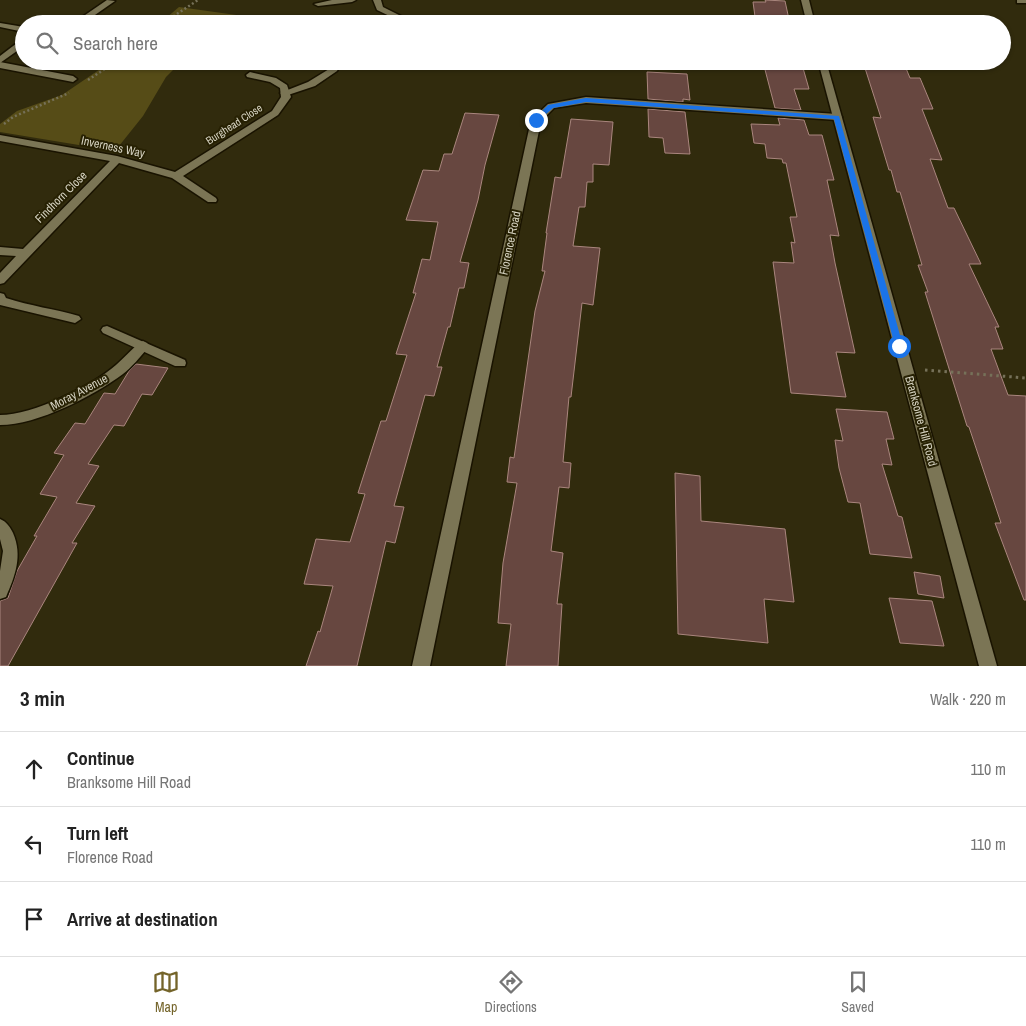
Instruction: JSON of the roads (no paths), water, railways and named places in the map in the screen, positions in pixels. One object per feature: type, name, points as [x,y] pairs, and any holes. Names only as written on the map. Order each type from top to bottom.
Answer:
[{"type":"street","points":[[318,4],[352,0]]},
{"type":"street","points":[[377,0],[380,8],[395,15]]},
{"type":"street","points":[[805,0],[809,15]]},
{"type":"street","points":[[90,15],[111,1]]},
{"type":"street","points":[[1020,1],[1026,1]]},
{"type":"street","points":[[0,25],[15,28]]},
{"type":"street","points":[[0,60],[15,49]]},
{"type":"street","points":[[0,65],[15,68]]},
{"type":"street","points":[[26,70],[73,79]]},
{"type":"street","points":[[250,75],[274,80],[284,87],[286,93],[302,90],[314,84],[333,70]]},
{"type":"street","name":"Branksome Hill Road","points":[[824,70],[899,346],[907,368],[948,527],[988,666]]},
{"type":"street","name":"Burghead Close","points":[[176,176],[275,113],[286,93]]},
{"type":"street","name":"Florence Road","points":[[421,666],[536,120],[551,106],[586,100],[837,117]]},
{"type":"street","name":"Inverness Way","points":[[0,138],[117,160],[176,176],[212,200]]},
{"type":"street","name":"Findhorn Close","points":[[0,280],[24,253],[117,160]]},
{"type":"street","points":[[0,251],[24,253]]},
{"type":"street","points":[[0,297],[1,301],[16,306],[75,319]]},
{"type":"street","points":[[107,330],[180,363]]},
{"type":"street","name":"Moray Avenue","points":[[2,423],[43,411],[88,390],[120,369],[143,346]]},
{"type":"street","points":[[0,526],[9,537],[12,560],[0,592]]}]
